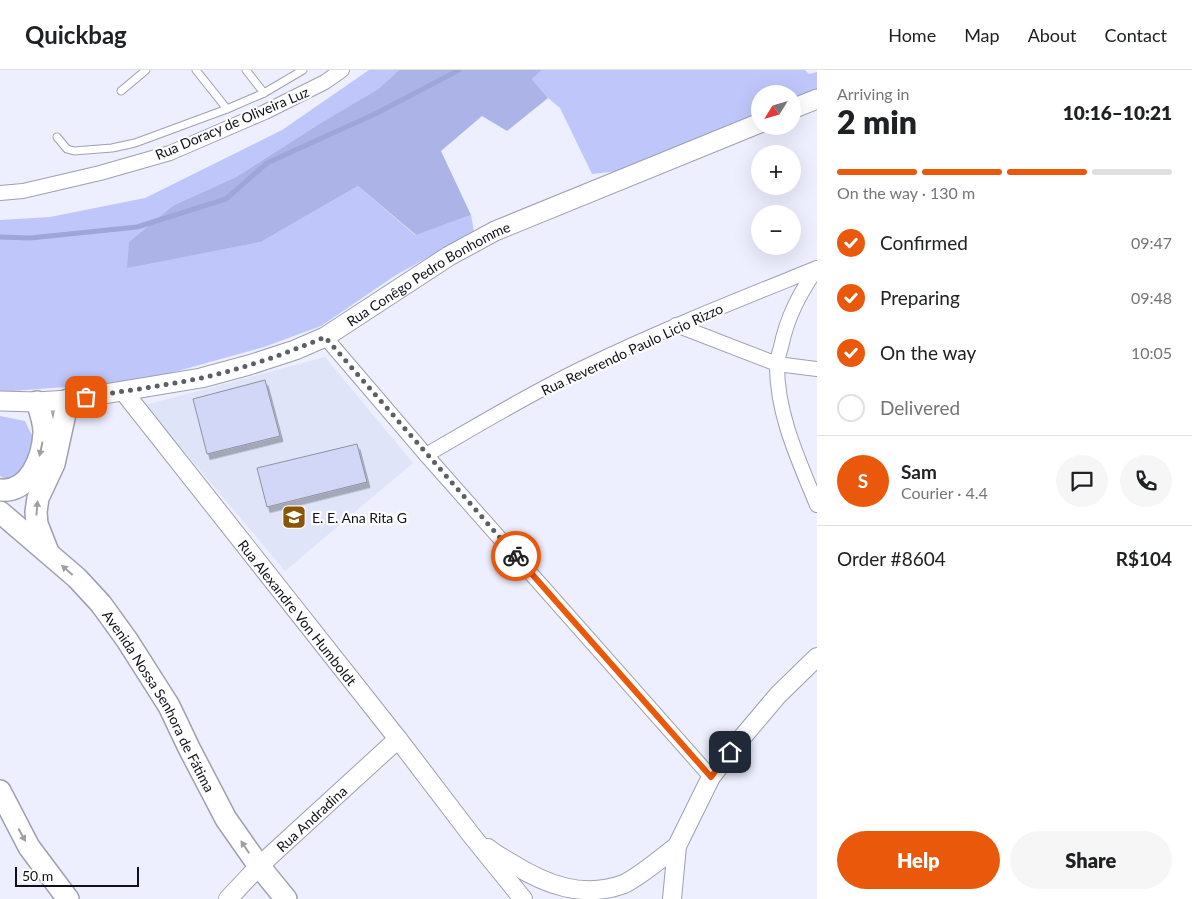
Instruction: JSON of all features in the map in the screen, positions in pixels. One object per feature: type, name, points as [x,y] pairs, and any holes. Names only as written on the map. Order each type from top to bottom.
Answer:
[{"type":"main road","points":[[801,105],[817,99]]},
{"type":"main road","name":"Rua Conêgo Pedro Bonhomme","points":[[0,401],[37,402],[68,400],[201,378],[268,359],[325,337],[449,256],[495,231],[751,127]]},
{"type":"main road","points":[[49,554],[37,524],[36,512],[38,498],[54,464],[68,400]]},
{"type":"main road","points":[[0,490],[10,491],[21,486],[38,463],[44,431],[37,402]]},
{"type":"main road","name":"Avenida Nossa Senhora de Fátima","points":[[2,522],[49,554],[101,604],[127,640],[169,706],[200,771],[226,819],[259,866],[286,899]]},
{"type":"main road","points":[[0,791],[29,847],[68,899]]},
{"type":"street","name":"Rua Doracy de Oliveira Luz","points":[[0,193],[23,191],[100,173],[170,153],[266,112],[325,82],[342,70]]},
{"type":"street","points":[[817,268],[801,292],[790,314],[777,364],[784,417],[795,452],[817,505]]},
{"type":"street","name":"Rua Reverendo Paulo Licio Rizzo","points":[[426,455],[582,368],[676,325],[817,268]]},
{"type":"street","points":[[676,325],[777,364],[817,369]]},
{"type":"street","points":[[325,337],[426,455],[711,777]]},
{"type":"street","name":"Rua Alexandre Von Humboldt","points":[[123,391],[523,899]]},
{"type":"street","name":"Rua Alexandre Von Humboldt","points":[[672,899],[677,846],[711,777],[778,695],[817,657]]},
{"type":"street","name":"Rua Andradina","points":[[228,899],[259,866],[398,739]]},
{"type":"street","name":"Rua Alexandre Von Humboldt","points":[[472,836],[525,873],[559,890],[575,894],[591,894],[623,885],[677,846]]},
{"type":"lane","points":[[121,91],[146,70]]},
{"type":"lane","points":[[196,70],[227,109]]},
{"type":"lane","points":[[246,70],[264,93]]},
{"type":"lane","points":[[57,137],[67,149],[74,152],[112,148],[135,142],[227,109],[264,93],[303,70]]},
{"type":"shaded area","points":[[369,70],[399,70],[378,89],[236,177],[174,205],[127,267],[261,242],[358,186],[415,235],[471,215],[474,232],[396,275],[321,326],[264,347],[142,381],[0,392],[0,220],[50,217],[145,198],[282,130]]},
{"type":"shaded area","points":[[399,70],[542,70],[532,79],[548,98],[507,131],[482,116],[441,151],[471,215],[416,235],[358,186],[261,242],[127,268],[129,242],[174,205],[236,177],[378,89]]},
{"type":"shaded area","points":[[542,70],[805,70],[809,74],[817,72],[817,89],[801,96],[801,85],[751,85],[751,117],[627,170],[592,174],[560,108],[548,98],[532,79]]},
{"type":"shaded area","name":"E. E. Ana Rita G","points":[[325,357],[413,463],[285,571],[145,405]]},
{"type":"shaded area","points":[[0,416],[25,421],[35,442],[24,468],[7,480],[0,476]]},
{"type":"building","points":[[265,380],[280,436],[207,454],[193,399]]},
{"type":"building","points":[[357,444],[367,482],[267,507],[257,468]]},
{"type":"waterway","points":[[0,237],[30,238],[137,227],[226,199],[267,163],[377,113],[459,70]]},
{"type":"way so far","points":[[86,397],[201,378],[296,350],[325,337],[516,556]]},
{"type":"place","name":"E. E. Ana Rita G","points":[[294,517]]},
{"type":"route","points":[[516,556],[711,777],[730,752]]}]
